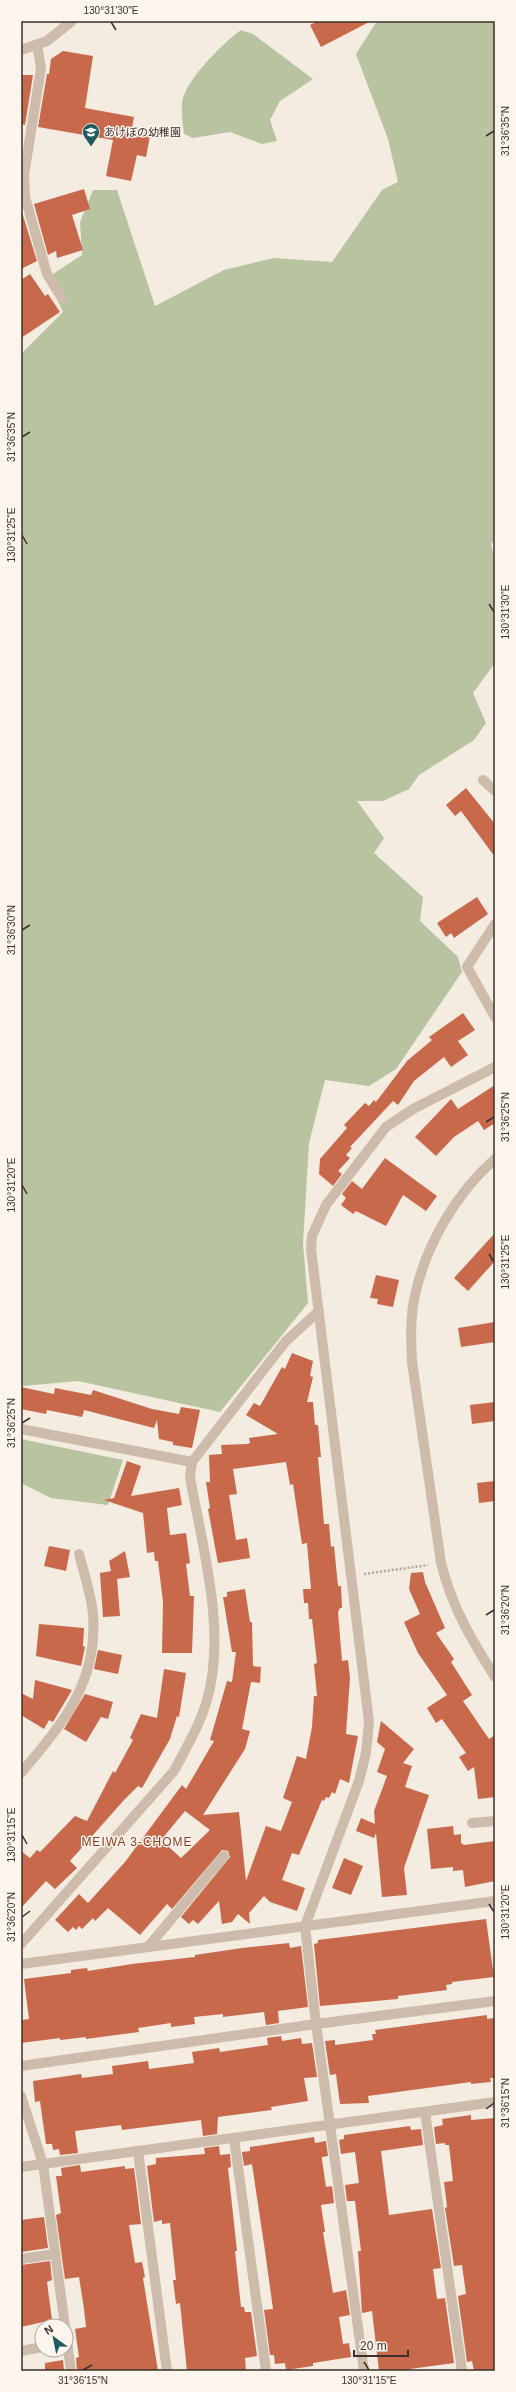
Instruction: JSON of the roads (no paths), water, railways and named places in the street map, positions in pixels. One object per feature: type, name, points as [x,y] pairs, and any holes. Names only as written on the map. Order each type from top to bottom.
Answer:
[{"type":"street","points":[[21,50],[47,41],[72,21]]},
{"type":"street","points":[[37,45],[41,68],[24,175],[25,197],[47,274],[62,298]]},
{"type":"street","points":[[483,780],[495,791]]},
{"type":"street","points":[[495,924],[467,967],[495,1017]]},
{"type":"street","points":[[364,2371],[329,2124],[305,1926],[359,1781],[366,1753],[368,1714],[311,1249],[312,1236],[326,1205],[386,1127],[413,1109],[495,1067]]},
{"type":"street","points":[[495,1160],[460,1197],[426,1257],[415,1296],[410,1330],[412,1362],[441,1564],[449,1594],[470,1637],[495,1676]]},
{"type":"street","points":[[21,1944],[174,1771],[192,1738],[207,1700],[213,1664],[214,1615],[190,1477],[192,1462],[286,1341],[319,1310]]},
{"type":"street","points":[[21,1429],[192,1462]]},
{"type":"street","points":[[21,1773],[59,1728],[84,1681],[91,1657],[93,1613],[79,1554]]},
{"type":"street","points":[[472,1823],[495,1821]]},
{"type":"street","points":[[148,1947],[224,1856]]},
{"type":"street","points":[[21,1964],[495,1901]]},
{"type":"street","points":[[21,2066],[316,2024],[495,2001]]},
{"type":"street","points":[[21,2096],[43,2164],[64,2318]]},
{"type":"street","points":[[21,2167],[495,2102]]},
{"type":"street","points":[[425,2112],[462,2371]]},
{"type":"street","points":[[234,2138],[266,2371]]},
{"type":"street","points":[[138,2152],[167,2371]]},
{"type":"street","points":[[21,2259],[55,2254]]},
{"type":"street","points":[[21,2350],[34,2348]]},
{"type":"street","points":[[69,2358],[71,2371]]},
{"type":"place","name":"あけぼの幼稚園","points":[[91,147]]},
{"type":"district","name":"MEIWA 3-CHOME","points":[[137,1842]]}]
